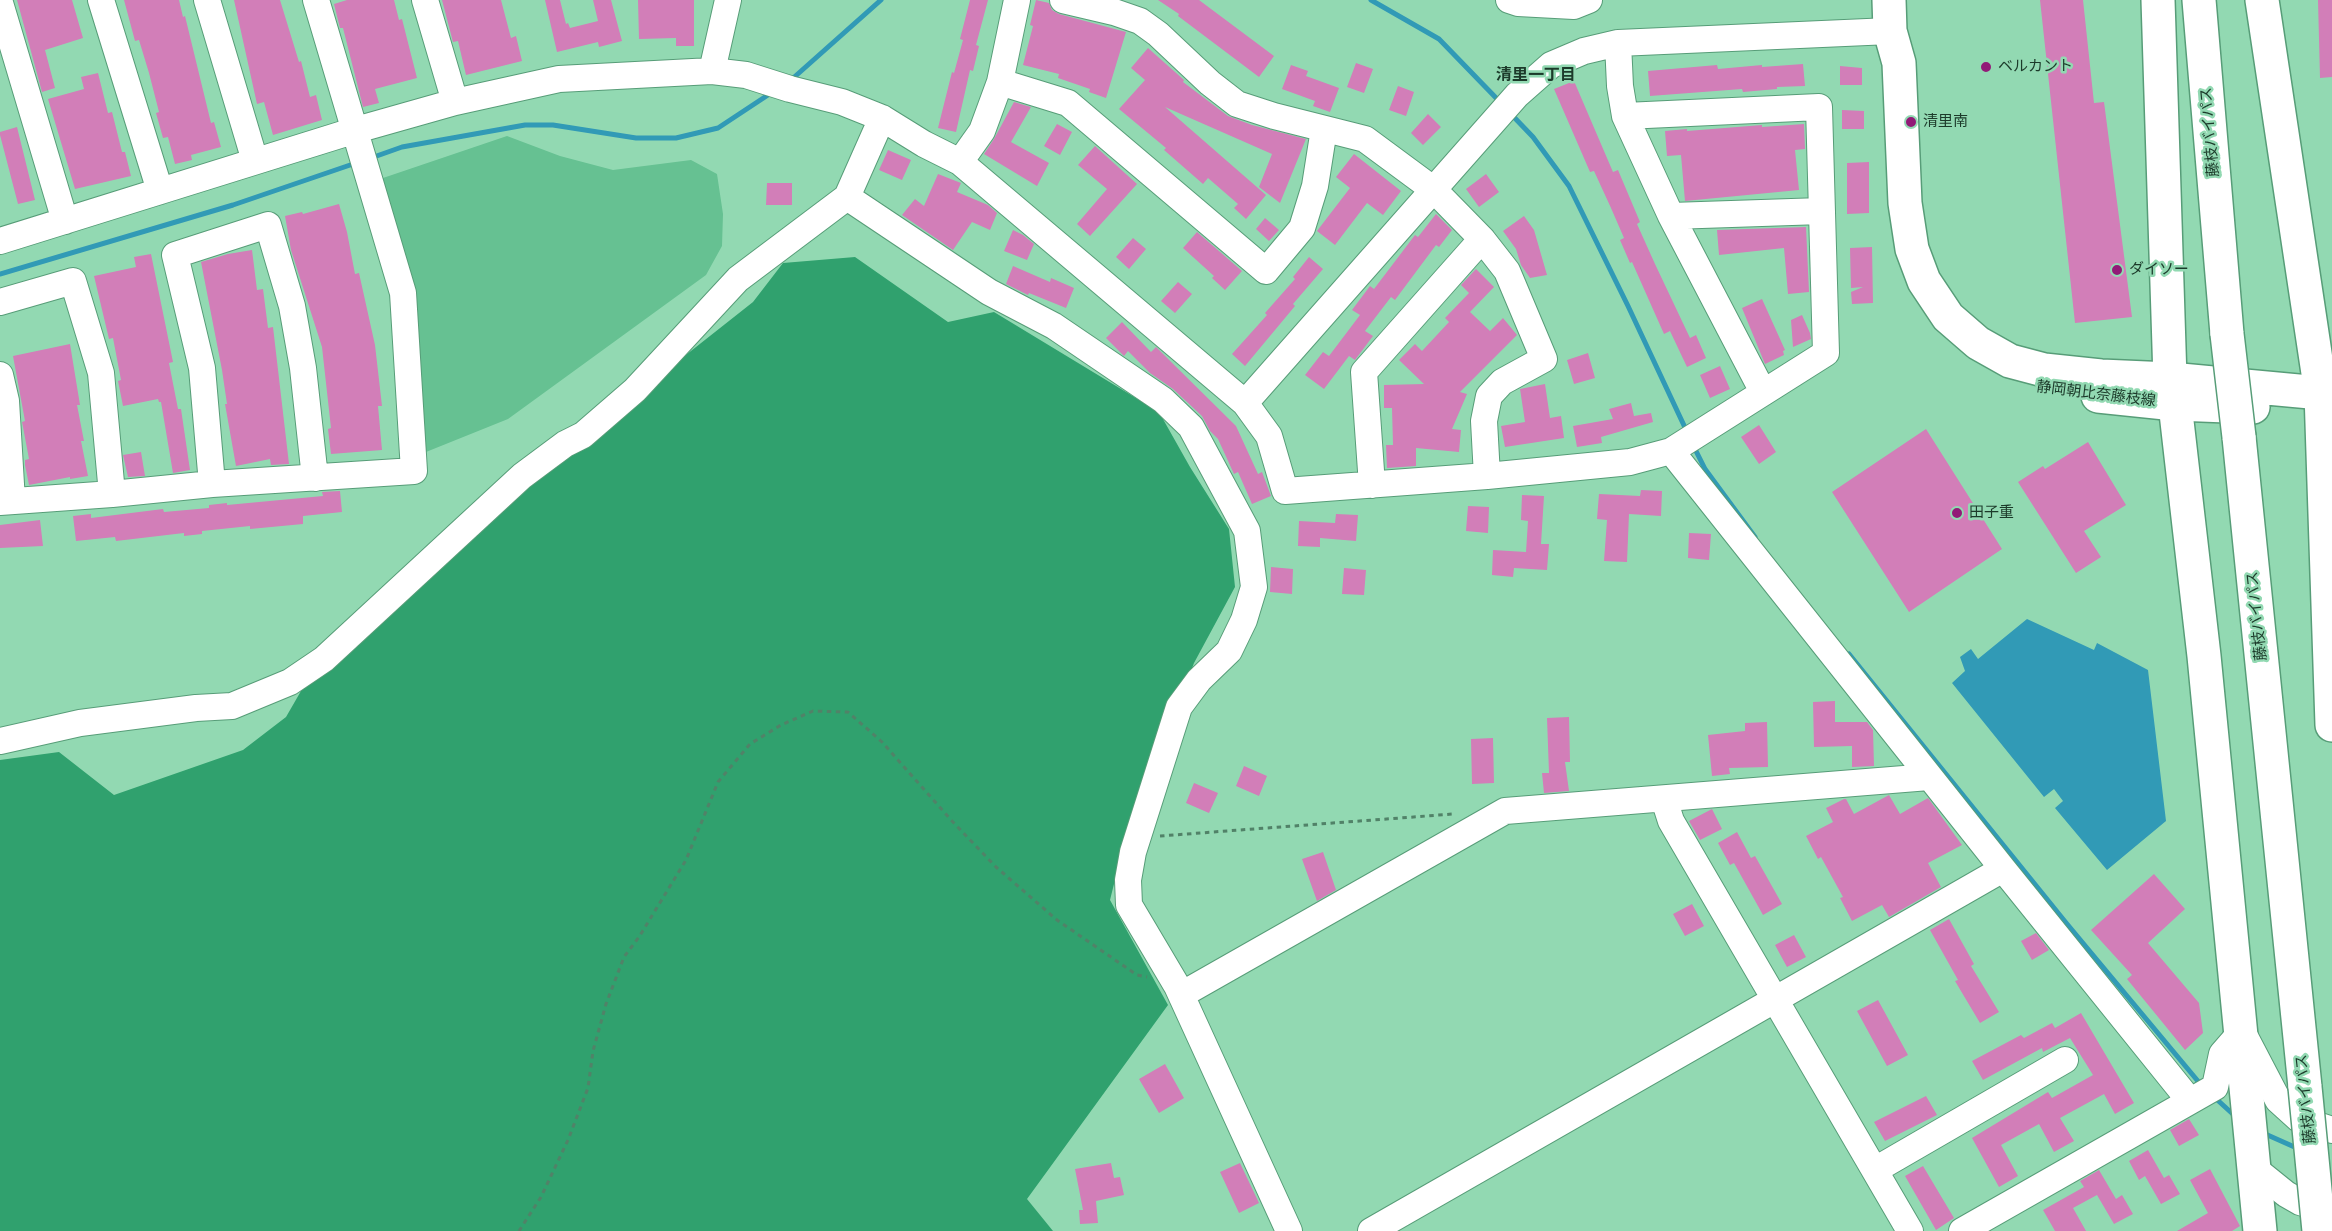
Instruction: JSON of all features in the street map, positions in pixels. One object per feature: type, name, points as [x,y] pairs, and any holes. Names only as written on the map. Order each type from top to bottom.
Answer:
[{"type":"main road","points":[[2158,0],[2173,391],[2204,656],[2260,1231]]},
{"type":"main road","name":"藤枝バイパス","points":[[2199,0],[2227,334],[2319,1231]]},
{"type":"main road","points":[[2262,0],[2327,402],[2332,725]]},
{"type":"main road","name":"静岡朝比奈藤枝線","points":[[1890,16],[1885,56],[1895,250],[1905,283],[1934,328],[1966,358],[2004,378],[2047,391],[2173,391],[2327,402]]},
{"type":"street","points":[[101,0],[160,191]]},
{"type":"street","points":[[207,0],[255,161]]},
{"type":"street","points":[[0,375],[6,401],[6,502],[212,484],[414,471],[403,292],[372,180],[316,0]]},
{"type":"street","points":[[425,0],[455,102]]},
{"type":"street","points":[[712,70],[728,0]]},
{"type":"street","points":[[960,162],[982,130],[1000,82],[1017,0]]},
{"type":"street","points":[[1063,0],[1114,12],[1140,21],[1158,34],[1210,83],[1237,104],[1365,139],[1434,190],[1482,239],[1507,271],[1544,359],[1502,382],[1489,396],[1484,421],[1487,476]]},
{"type":"street","points":[[1509,0],[1518,3],[1574,6],[1589,0]]},
{"type":"street","points":[[0,3],[64,221]]},
{"type":"street","points":[[1245,403],[1517,95],[1551,65],[1584,51],[1618,43],[1890,16]]},
{"type":"street","points":[[1618,43],[1620,86],[1625,116],[1671,216],[1763,392]]},
{"type":"street","points":[[0,241],[356,130],[455,102],[559,79],[712,70],[747,75],[842,102],[882,118],[924,144],[960,162],[1245,403],[1269,436],[1285,491],[1372,485],[1630,462],[1671,451],[1826,353],[1819,107],[1625,116]]},
{"type":"street","points":[[1000,82],[1068,103],[1266,271],[1302,228],[1315,186],[1324,129]]},
{"type":"street","points":[[0,741],[80,723],[196,708],[232,706],[290,682],[324,658],[522,476],[565,444],[583,435],[635,390],[738,279],[847,196],[882,118]]},
{"type":"street","points":[[847,196],[989,292],[1054,326],[1163,400],[1191,427],[1247,531],[1254,586],[1244,620],[1229,651],[1199,680],[1179,707],[1138,838],[1128,880],[1129,905],[1179,990],[1289,1231]]},
{"type":"street","points":[[1671,216],[1822,211]]},
{"type":"street","points":[[212,484],[202,368],[175,255],[268,225],[292,306],[303,368],[315,478]]},
{"type":"street","points":[[1372,485],[1364,372],[1482,239]]},
{"type":"street","points":[[0,302],[73,281],[101,373],[112,494]]},
{"type":"street","points":[[1671,451],[2190,1101]]},
{"type":"street","points":[[1179,990],[1505,810],[1929,777]]},
{"type":"street","points":[[1664,799],[1671,821],[1910,1231]]},
{"type":"street","points":[[1380,1229],[2003,869]]},
{"type":"street","points":[[1962,1231],[2215,1087],[2222,1054],[2242,1031],[2278,1100],[2299,1119],[2332,1130]]},
{"type":"street","points":[[1875,1170],[2065,1060]]},
{"type":"street","points":[[2255,1168],[2286,1194],[2300,1202],[2332,1212]]},
{"type":"path","points":[[519,1231],[541,1197],[568,1140],[588,1088],[593,1052],[606,1004],[624,957],[639,937],[686,860],[718,782],[750,744],[781,725],[813,711],[848,712],[882,742],[996,867],[1058,920],[1137,975],[1179,990]]},
{"type":"path","points":[[1138,838],[1457,814]]},
{"type":"green space","points":[[507,136],[560,156],[613,170],[691,160],[717,174],[723,214],[722,246],[706,275],[508,419],[426,452],[408,293],[383,178]]},
{"type":"green space","points":[[855,257],[948,322],[994,312],[1159,412],[1229,529],[1235,587],[1194,663],[1123,848],[1110,900],[1168,1005],[1027,1199],[1053,1231],[0,1231],[0,760],[59,752],[114,795],[243,750],[286,717],[301,691],[346,648],[390,616],[520,486],[753,302],[783,263]]},
{"type":"water","points":[[2027,619],[2094,650],[2097,643],[2148,670],[2166,821],[2107,870],[2055,808],[2063,801],[2054,789],[2044,797],[1952,683],[1965,671],[1960,657],[1971,649],[1978,659]]},
{"type":"building","points":[[17,0],[72,0],[83,38],[45,50],[55,88],[42,92]]},
{"type":"building","points":[[124,0],[179,0],[211,123],[214,122],[221,147],[191,155],[192,160],[175,164],[168,137],[163,138],[149,73],[139,40],[135,41]]},
{"type":"building","points":[[234,0],[280,0],[299,62],[301,61],[310,97],[316,95],[322,120],[273,135],[264,102],[257,104]]},
{"type":"building","points":[[347,0],[394,0],[399,20],[402,19],[417,78],[375,89],[379,103],[363,107],[343,28],[340,28],[334,4]]},
{"type":"building","points":[[442,0],[501,0],[511,38],[516,36],[522,61],[466,75],[458,41],[453,42]]},
{"type":"building","points":[[545,0],[560,0],[566,24],[568,23],[570,28],[598,21],[593,0],[611,0],[622,41],[599,47],[598,42],[557,52]]},
{"type":"building","points":[[638,0],[694,0],[694,46],[676,46],[676,38],[639,39]]},
{"type":"building","points":[[970,0],[988,0],[976,45],[979,46],[973,71],[970,70],[956,132],[938,128],[952,72],[954,73],[963,40],[960,39]]},
{"type":"building","points":[[1036,0],[1049,3],[1052,10],[1059,14],[1126,32],[1106,98],[1089,92],[1090,89],[1058,78],[1059,74],[1023,65],[1033,26],[1030,25]]},
{"type":"building","points":[[1158,0],[1199,0],[1274,56],[1259,77]]},
{"type":"building","points":[[2040,0],[2083,0],[2094,103],[2104,102],[2132,317],[2075,323]]},
{"type":"building","points":[[2318,0],[2332,0],[2332,77],[2320,78]]},
{"type":"building","points":[[1148,48],[1184,80],[1183,82],[1228,116],[1252,125],[1306,139],[1280,203],[1259,187],[1272,154],[1165,107],[1266,195],[1246,219],[1234,208],[1238,204],[1208,178],[1203,184],[1164,150],[1166,148],[1119,109],[1145,80],[1131,68]]},
{"type":"building","points":[[1356,63],[1373,69],[1364,93],[1347,87]]},
{"type":"building","points":[[1803,64],[1805,86],[1743,92],[1742,89],[1650,96],[1648,71],[1717,65],[1718,69]]},
{"type":"building","points":[[1291,65],[1308,71],[1306,76],[1339,88],[1330,112],[1313,106],[1315,101],[1282,89]]},
{"type":"building","points":[[1840,66],[1862,68],[1862,85],[1840,85]]},
{"type":"building","points":[[98,73],[108,113],[112,112],[131,176],[75,189],[48,99],[84,89],[81,77]]},
{"type":"building","points":[[1574,81],[1613,172],[1618,170],[1640,222],[1637,224],[1690,338],[1696,335],[1706,358],[1687,367],[1670,331],[1664,334],[1632,262],[1630,263],[1620,240],[1624,238],[1611,208],[1594,171],[1590,172],[1554,89]]},
{"type":"building","points":[[1398,86],[1414,92],[1406,116],[1389,110]]},
{"type":"building","points":[[1014,102],[1031,107],[1011,142],[1049,163],[1037,186],[984,154]]},
{"type":"building","points":[[1842,110],[1864,111],[1864,129],[1842,129]]},
{"type":"building","points":[[1428,114],[1441,127],[1423,145],[1411,133]]},
{"type":"building","points":[[1057,124],[1072,132],[1060,155],[1044,146]]},
{"type":"building","points":[[1804,124],[1805,149],[1795,150],[1799,190],[1685,201],[1681,155],[1667,156],[1665,131]]},
{"type":"building","points":[[17,127],[35,200],[18,204],[0,135],[0,132]]},
{"type":"building","points":[[1095,146],[1137,184],[1090,236],[1077,224],[1107,189],[1078,165]]},
{"type":"building","points":[[888,150],[911,160],[902,180],[879,170]]},
{"type":"building","points":[[1354,154],[1401,191],[1383,215],[1367,203],[1335,245],[1317,231],[1350,188],[1336,177]]},
{"type":"building","points":[[1869,162],[1869,213],[1847,214],[1847,163]]},
{"type":"building","points":[[938,174],[961,183],[957,192],[988,205],[997,213],[990,230],[972,222],[953,250],[902,215],[915,199],[924,206]]},
{"type":"building","points":[[1486,174],[1499,192],[1479,207],[1466,189]]},
{"type":"building","points":[[767,183],[792,183],[792,205],[766,205]]},
{"type":"building","points":[[339,204],[355,274],[359,273],[375,345],[382,406],[378,406],[382,450],[331,454],[328,429],[331,428],[322,347],[291,250],[285,216],[302,212],[303,214]]},
{"type":"building","points":[[1436,214],[1452,230],[1439,247],[1436,245],[1395,300],[1391,297],[1365,331],[1373,336],[1355,360],[1349,356],[1324,389],[1305,375],[1323,352],[1329,356],[1360,315],[1352,310],[1370,286],[1374,289],[1415,235],[1418,237]]},
{"type":"building","points":[[1524,216],[1534,230],[1547,275],[1530,278],[1521,265],[1516,249],[1503,231]]},
{"type":"building","points":[[1265,218],[1279,230],[1269,241],[1256,229]]},
{"type":"building","points":[[1806,227],[1809,292],[1788,294],[1784,248],[1719,255],[1717,230]]},
{"type":"building","points":[[1013,230],[1034,244],[1027,260],[1004,251]]},
{"type":"building","points":[[1197,232],[1242,271],[1225,290],[1212,278],[1214,276],[1183,248]]},
{"type":"building","points":[[1133,238],[1146,249],[1129,269],[1116,257]]},
{"type":"building","points":[[1872,247],[1873,303],[1852,304],[1851,292],[1863,287],[1851,288],[1850,248]]},
{"type":"building","points":[[252,250],[257,290],[263,289],[268,328],[273,327],[289,464],[271,465],[270,459],[236,466],[225,404],[227,404],[222,370],[201,262]]},
{"type":"building","points":[[151,254],[173,362],[169,363],[178,409],[181,409],[190,470],[173,473],[161,402],[158,399],[123,406],[118,381],[121,380],[113,338],[109,339],[94,276],[136,267],[134,257]]},
{"type":"building","points":[[1309,257],[1323,269],[1245,366],[1232,354],[1267,315],[1265,313],[1295,279],[1293,277]]},
{"type":"building","points":[[1013,266],[1050,282],[1051,278],[1074,288],[1066,308],[1029,293],[1028,295],[1006,284]]},
{"type":"building","points":[[1476,269],[1494,287],[1470,312],[1490,331],[1503,318],[1517,335],[1460,392],[1467,394],[1452,429],[1461,430],[1459,452],[1416,448],[1416,466],[1387,468],[1386,445],[1393,445],[1392,408],[1384,408],[1384,385],[1424,384],[1399,360],[1415,344],[1422,351],[1449,322],[1445,318],[1469,293],[1461,285]]},
{"type":"building","points":[[1178,282],[1192,294],[1175,313],[1161,301]]},
{"type":"building","points":[[1762,299],[1785,350],[1784,355],[1765,364],[1742,308]]},
{"type":"building","points":[[1802,315],[1811,339],[1793,347],[1791,320]]},
{"type":"building","points":[[1122,322],[1151,352],[1156,347],[1236,426],[1258,474],[1262,472],[1271,496],[1252,504],[1238,472],[1234,474],[1218,439],[1210,431],[1202,416],[1173,389],[1150,373],[1128,351],[1124,356],[1106,338]]},
{"type":"building","points":[[70,344],[80,405],[77,405],[84,441],[81,441],[88,476],[29,485],[25,460],[29,459],[22,422],[25,421],[13,356]]},
{"type":"building","points":[[1588,353],[1595,378],[1574,384],[1567,360]]},
{"type":"building","points":[[1720,366],[1730,389],[1710,398],[1700,375]]},
{"type":"building","points":[[1545,384],[1550,418],[1561,416],[1564,438],[1505,447],[1501,426],[1525,422],[1520,389]]},
{"type":"building","points":[[1631,403],[1634,416],[1651,413],[1653,422],[1601,437],[1602,443],[1577,447],[1573,426],[1613,419],[1609,409]]},
{"type":"building","points":[[1759,425],[1776,452],[1759,464],[1741,437]]},
{"type":"building","points":[[1926,429],[2002,549],[1909,612],[1832,492]]},
{"type":"building","points":[[2088,442],[2126,505],[2084,531],[2101,557],[2076,573],[2018,482],[2043,466],[2045,469]]},
{"type":"building","points":[[141,452],[145,476],[128,477],[123,455]]},
{"type":"building","points":[[1641,490],[1662,491],[1661,516],[1629,514],[1627,562],[1604,561],[1607,520],[1597,519],[1599,494],[1640,496]]},
{"type":"building","points":[[340,491],[342,512],[303,516],[303,524],[250,529],[250,526],[202,531],[202,534],[184,536],[184,533],[116,541],[115,537],[76,541],[73,516],[91,514],[91,518],[163,509],[164,512],[209,508],[209,505],[323,496],[322,492]]},
{"type":"building","points":[[1522,495],[1544,496],[1541,544],[1549,544],[1547,570],[1514,568],[1513,577],[1492,575],[1493,550],[1526,552],[1528,521],[1521,520]]},
{"type":"building","points":[[1468,506],[1489,507],[1488,533],[1466,531]]},
{"type":"building","points":[[1336,514],[1358,515],[1356,541],[1320,538],[1320,547],[1298,546],[1299,521],[1335,523]]},
{"type":"building","points":[[40,520],[43,546],[0,548],[0,525]]},
{"type":"building","points":[[1689,533],[1711,534],[1709,560],[1688,558]]},
{"type":"building","points":[[1271,567],[1293,569],[1292,594],[1270,592]]},
{"type":"building","points":[[1344,568],[1366,570],[1364,595],[1342,594]]},
{"type":"building","points":[[1835,701],[1835,722],[1867,722],[1873,730],[1874,766],[1852,767],[1852,746],[1814,747],[1813,702]]},
{"type":"building","points":[[1569,717],[1570,762],[1565,762],[1569,791],[1544,793],[1542,773],[1549,773],[1547,718]]},
{"type":"building","points":[[1767,722],[1768,767],[1729,768],[1730,774],[1712,776],[1708,735],[1745,731],[1745,723]]},
{"type":"building","points":[[1493,738],[1494,783],[1472,784],[1471,739]]},
{"type":"building","points":[[1244,766],[1267,776],[1259,796],[1236,786]]},
{"type":"building","points":[[1194,783],[1218,793],[1209,813],[1186,803]]},
{"type":"building","points":[[1889,795],[1900,814],[1928,798],[1962,845],[1928,863],[1941,887],[1889,917],[1882,905],[1852,921],[1840,898],[1843,897],[1821,857],[1818,859],[1806,836],[1833,822],[1826,808],[1844,799],[1854,814]]},
{"type":"building","points":[[1712,809],[1722,829],[1700,840],[1689,821]]},
{"type":"building","points":[[1737,832],[1751,858],[1755,856],[1782,904],[1763,915],[1734,863],[1730,865],[1718,843]]},
{"type":"building","points":[[1323,852],[1336,890],[1317,901],[1302,859]]},
{"type":"building","points":[[2154,874],[2185,909],[2148,943],[2199,1003],[2203,1033],[2185,1050],[2127,979],[2132,975],[2091,930]]},
{"type":"building","points":[[1692,904],[1704,926],[1685,936],[1673,914]]},
{"type":"building","points":[[1949,919],[1974,964],[1971,966],[1999,1012],[1980,1023],[1955,981],[1958,980],[1930,930]]},
{"type":"building","points":[[2036,933],[2049,950],[2032,960],[2021,941]]},
{"type":"building","points":[[1794,935],[1806,957],[1787,967],[1775,945]]},
{"type":"building","points":[[1878,1000],[1908,1055],[1887,1066],[1857,1011]]},
{"type":"building","points":[[2081,1013],[2134,1103],[2115,1114],[2104,1094],[2060,1118],[2074,1141],[2054,1152],[2039,1124],[2001,1145],[2018,1176],[1999,1187],[1972,1138],[2048,1092],[2052,1098],[2093,1075],[2070,1038],[2043,1052],[2042,1048],[1983,1080],[1972,1061],[2021,1035],[2024,1038],[2052,1023],[2055,1028]]},
{"type":"building","points":[[1165,1064],[1184,1098],[1159,1113],[1139,1079]]},
{"type":"building","points":[[1926,1096],[1937,1115],[1885,1141],[1874,1122]]},
{"type":"building","points":[[2189,1119],[2199,1135],[2179,1146],[2170,1130]]},
{"type":"building","points":[[2148,1150],[2164,1178],[2169,1175],[2180,1194],[2161,1204],[2145,1176],[2139,1180],[2129,1161]]},
{"type":"building","points":[[1111,1163],[1114,1178],[1120,1177],[1124,1195],[1096,1201],[1098,1223],[1080,1224],[1079,1210],[1083,1210],[1075,1169]]},
{"type":"building","points":[[1240,1163],[1259,1203],[1239,1213],[1220,1172]]},
{"type":"building","points":[[1923,1166],[1954,1218],[1936,1230],[1905,1176]]},
{"type":"building","points":[[2210,1169],[2240,1226],[2232,1231],[2177,1231],[2208,1213],[2190,1180]]},
{"type":"building","points":[[2099,1170],[2116,1199],[2122,1195],[2133,1214],[2114,1224],[2097,1195],[2073,1208],[2086,1231],[2055,1231],[2043,1210],[2084,1187],[2080,1181]]},
{"type":"waterway","points":[[791,80],[881,0]]},
{"type":"waterway","points":[[1371,0],[1439,39],[1500,102]]},
{"type":"waterway","points":[[371,158],[402,147],[525,125],[553,125],[636,138],[676,138],[718,128],[774,91]]},
{"type":"waterway","points":[[1510,113],[1533,137],[1569,186],[1688,434]]},
{"type":"waterway","points":[[0,274],[233,205],[356,163]]},
{"type":"waterway","points":[[1693,445],[1705,469],[1755,537]]},
{"type":"waterway","points":[[1849,654],[2067,924],[2202,1086]]},
{"type":"waterway","points":[[2213,1096],[2235,1116]]},
{"type":"waterway","points":[[2263,1133],[2299,1149]]},
{"type":"place","name":"ベルカント","points":[[1986,67]]},
{"type":"place","name":"清里南","points":[[1911,122]]},
{"type":"place","name":"ダイソー","points":[[2117,270]]},
{"type":"place","name":"田子重","points":[[1957,513]]},
{"type":"district","name":"清里一丁目","points":[[1536,75]]}]
